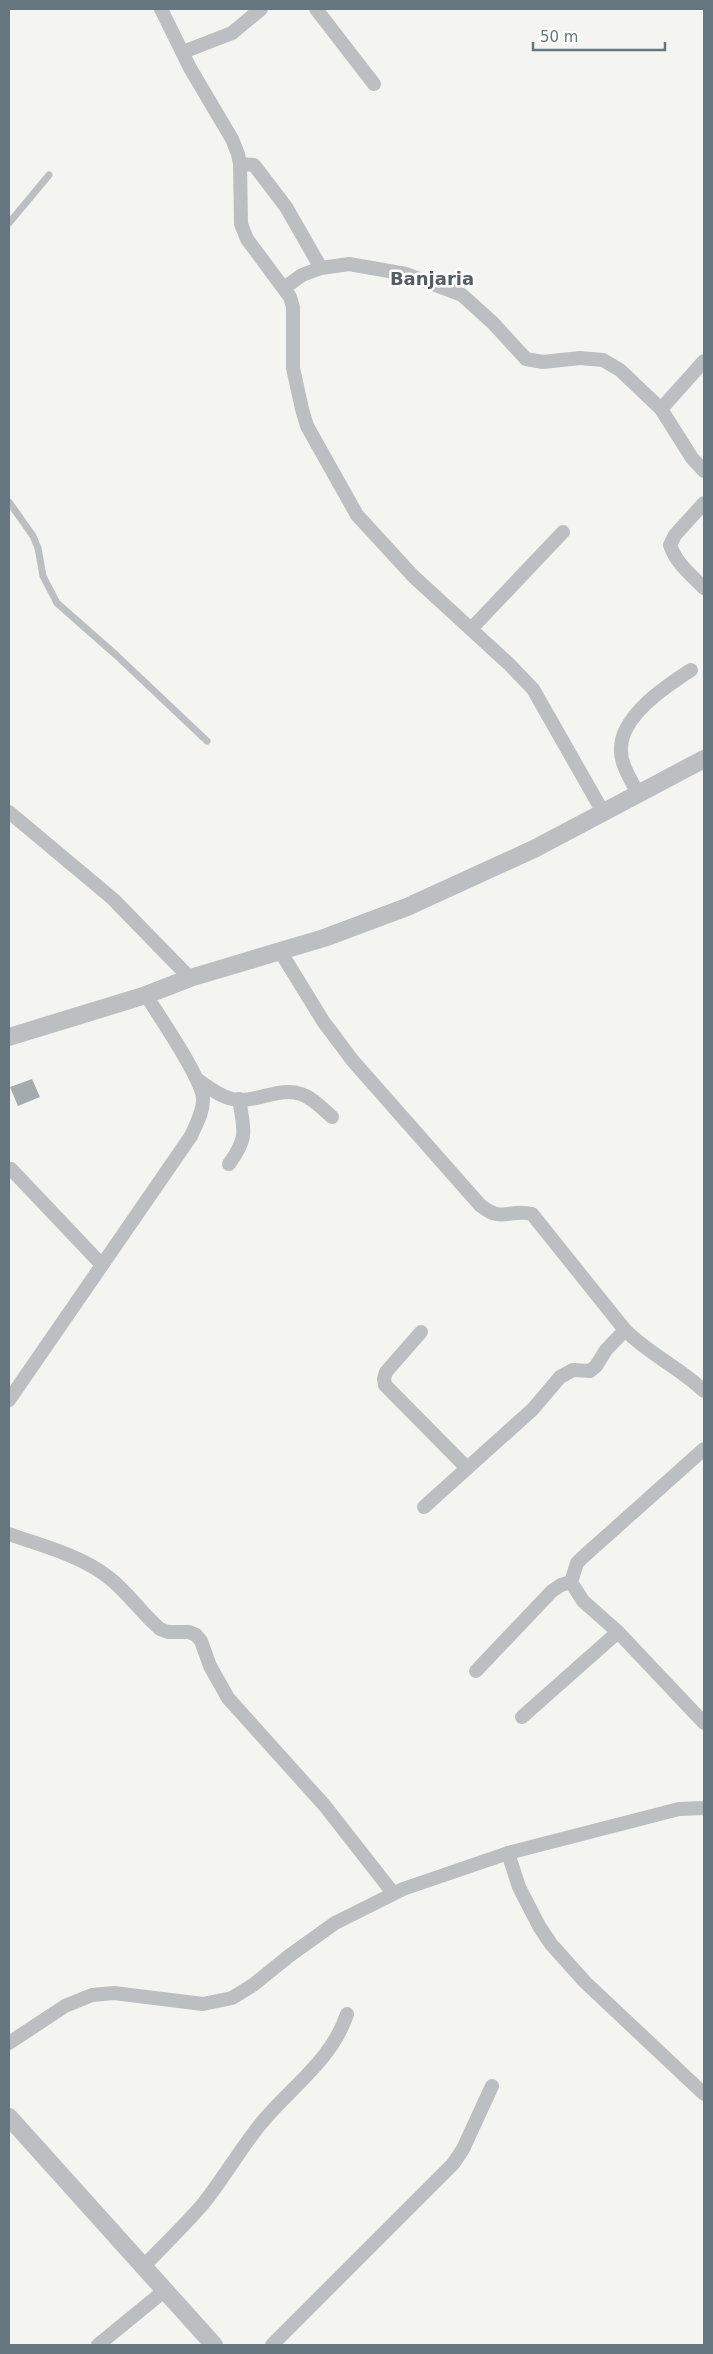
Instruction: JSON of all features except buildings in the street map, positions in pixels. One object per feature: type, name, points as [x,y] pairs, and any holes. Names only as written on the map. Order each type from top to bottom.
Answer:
[{"type":"street","points":[[161,9],[190,68],[232,139],[240,164],[241,224],[247,239],[284,288],[293,307],[293,368],[302,409],[308,426],[335,480],[357,515],[413,576],[510,664],[533,689],[603,812]]},
{"type":"street","points":[[183,52],[232,33],[261,9]]},
{"type":"street","points":[[316,9],[374,84]]},
{"type":"street","points":[[240,164],[254,165],[286,207],[321,268]]},
{"type":"street","points":[[284,288],[302,275],[321,268],[348,264],[406,274],[462,295],[526,359],[543,362],[580,358],[604,360],[620,370],[661,410],[692,458],[704,471]]},
{"type":"street","points":[[661,410],[704,361]]},
{"type":"street","points":[[704,503],[675,535],[670,545],[673,555],[680,564],[704,588]]},
{"type":"street","points":[[471,629],[563,532]]},
{"type":"street","points":[[638,794],[622,757],[622,740],[627,728],[648,702],[691,670]]},
{"type":"street","points":[[9,1037],[146,995],[190,978],[324,938],[407,907],[534,849],[704,759]]},
{"type":"street","points":[[9,812],[113,899],[190,978]]},
{"type":"street","points":[[280,951],[323,1021],[353,1062],[480,1205],[489,1212],[499,1216],[522,1212],[532,1214],[625,1330],[639,1344],[675,1366],[704,1391]]},
{"type":"street","points":[[9,1400],[191,1136],[201,1112],[204,1098],[198,1080],[146,995]]},
{"type":"street","points":[[198,1080],[219,1094],[232,1099],[254,1099],[286,1092],[300,1093],[313,1100],[332,1117]]},
{"type":"street","points":[[229,1164],[243,1142],[244,1132],[239,1099]]},
{"type":"street","points":[[11,1169],[102,1265]]},
{"type":"street","points":[[424,1507],[533,1409],[560,1377],[573,1370],[590,1371],[596,1366],[606,1350],[625,1330]]},
{"type":"street","points":[[421,1332],[386,1372],[385,1385],[467,1468]]},
{"type":"street","points":[[704,1450],[583,1557],[574,1570],[571,1582],[583,1601],[618,1632],[704,1723]]},
{"type":"street","points":[[9,1534],[97,1568],[110,1578],[160,1629],[168,1632],[189,1632],[196,1635],[201,1641],[216,1678],[228,1698],[325,1806],[393,1893]]},
{"type":"street","points":[[476,1671],[552,1591],[561,1585],[571,1582]]},
{"type":"street","points":[[522,1718],[618,1632]]},
{"type":"street","points":[[9,2043],[65,2006],[92,1995],[114,1993],[203,2004],[232,1998],[336,1923],[393,1893],[508,1853],[680,1809],[704,1808]]},
{"type":"street","points":[[508,1853],[527,1902],[551,1944],[585,1982],[704,2094]]},
{"type":"street","points":[[142,2267],[182,2228],[204,2202],[259,2126],[336,2042],[347,2014]]},
{"type":"street","points":[[272,2345],[453,2164],[463,2148],[492,2086]]},
{"type":"street","points":[[9,2117],[214,2345]]},
{"type":"street","points":[[98,2345],[164,2291]]},
{"type":"lane","points":[[9,223],[49,175]]},
{"type":"lane","points":[[9,502],[33,536],[38,548],[43,576],[57,603],[207,742]]},
{"type":"district","name":"Banjaria","points":[[432,279]]}]
